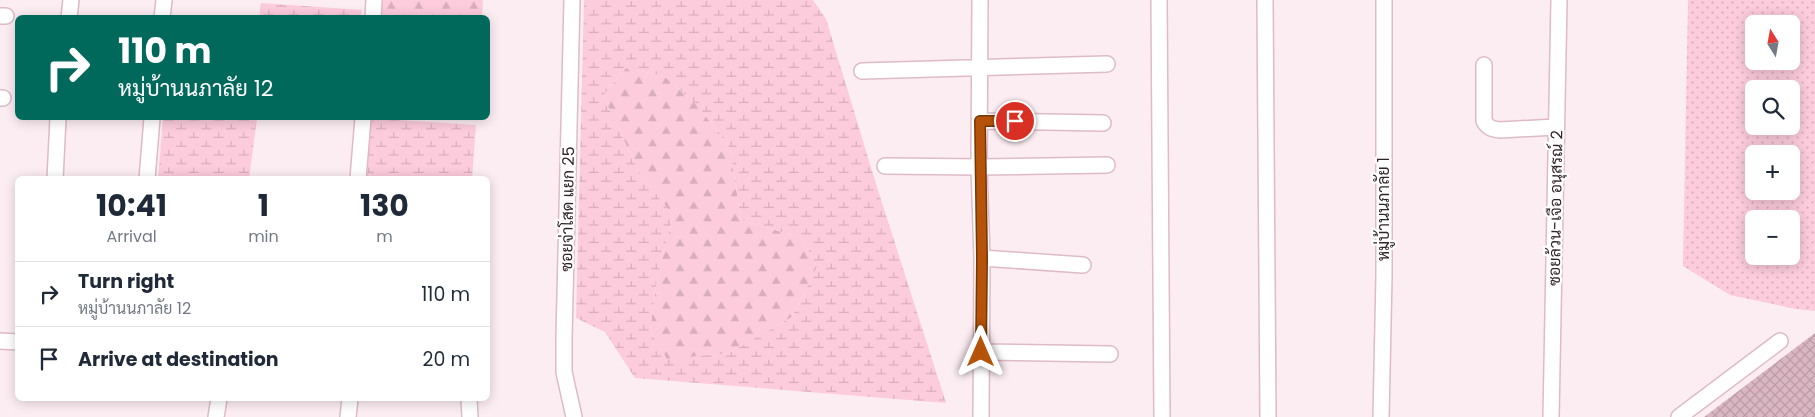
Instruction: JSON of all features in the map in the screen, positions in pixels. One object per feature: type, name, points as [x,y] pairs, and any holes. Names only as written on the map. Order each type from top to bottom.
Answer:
[{"type":"street","points":[[69,15],[71,0]]},
{"type":"street","points":[[162,15],[164,0]]},
{"type":"street","points":[[372,15],[374,0]]},
{"type":"street","name":"ซอยจ่าโสด แยก 25","points":[[572,0],[564,372],[574,417]]},
{"type":"street","points":[[980,0],[981,417]]},
{"type":"street","points":[[1159,0],[1162,417]]},
{"type":"street","points":[[1265,0],[1268,417]]},
{"type":"street","name":"หมู่บ้านนภาลัย 1","points":[[1381,417],[1384,276],[1384,0]]},
{"type":"street","name":"ซอยล้วน-เจือ อนุสรณ์ 2","points":[[1551,417],[1559,0]]},
{"type":"street","points":[[862,71],[1107,64]]},
{"type":"street","points":[[1484,64],[1484,121],[1487,126],[1491,129],[1500,130],[1556,127]]},
{"type":"street","points":[[55,176],[58,120]]},
{"type":"street","points":[[147,176],[152,120]]},
{"type":"street","points":[[358,176],[363,120]]},
{"type":"street","points":[[980,121],[1104,123]]},
{"type":"street","points":[[885,166],[1107,165]]},
{"type":"street","points":[[982,258],[1083,265]]},
{"type":"street","points":[[0,341],[15,342]]},
{"type":"street","points":[[1679,417],[1780,341]]},
{"type":"street","points":[[981,352],[1110,354]]},
{"type":"street","points":[[216,417],[219,401]]},
{"type":"street","points":[[348,417],[350,401]]},
{"type":"street","points":[[469,401],[470,417]]},
{"type":"green space","points":[[381,0],[483,0],[482,15],[380,15]]},
{"type":"green space","points":[[584,0],[813,0],[826,19],[946,403],[635,378],[605,332],[576,318]],"holes":[[[626,68],[664,76],[698,106],[730,148],[741,220],[802,238],[817,267],[792,317],[729,353],[667,359],[650,331],[657,278],[673,216],[638,170],[603,96]]]},
{"type":"green space","points":[[1688,0],[1815,0],[1815,311],[1796,309],[1730,295],[1683,266]]},
{"type":"green space","points":[[261,3],[362,10],[361,15],[259,15]]},
{"type":"green space","points":[[626,68],[664,76],[698,106],[730,148],[741,220],[802,238],[817,267],[792,317],[729,353],[667,360],[650,331],[657,278],[673,216],[638,170],[603,96]]},
{"type":"green space","points":[[163,120],[257,120],[249,176],[158,176]]},
{"type":"green space","points":[[370,120],[476,125],[472,176],[366,176]]},
{"type":"building","points":[[1815,333],[1815,417],[1704,417]]},
{"type":"route","points":[[981,352],[980,121],[1015,121]]}]
